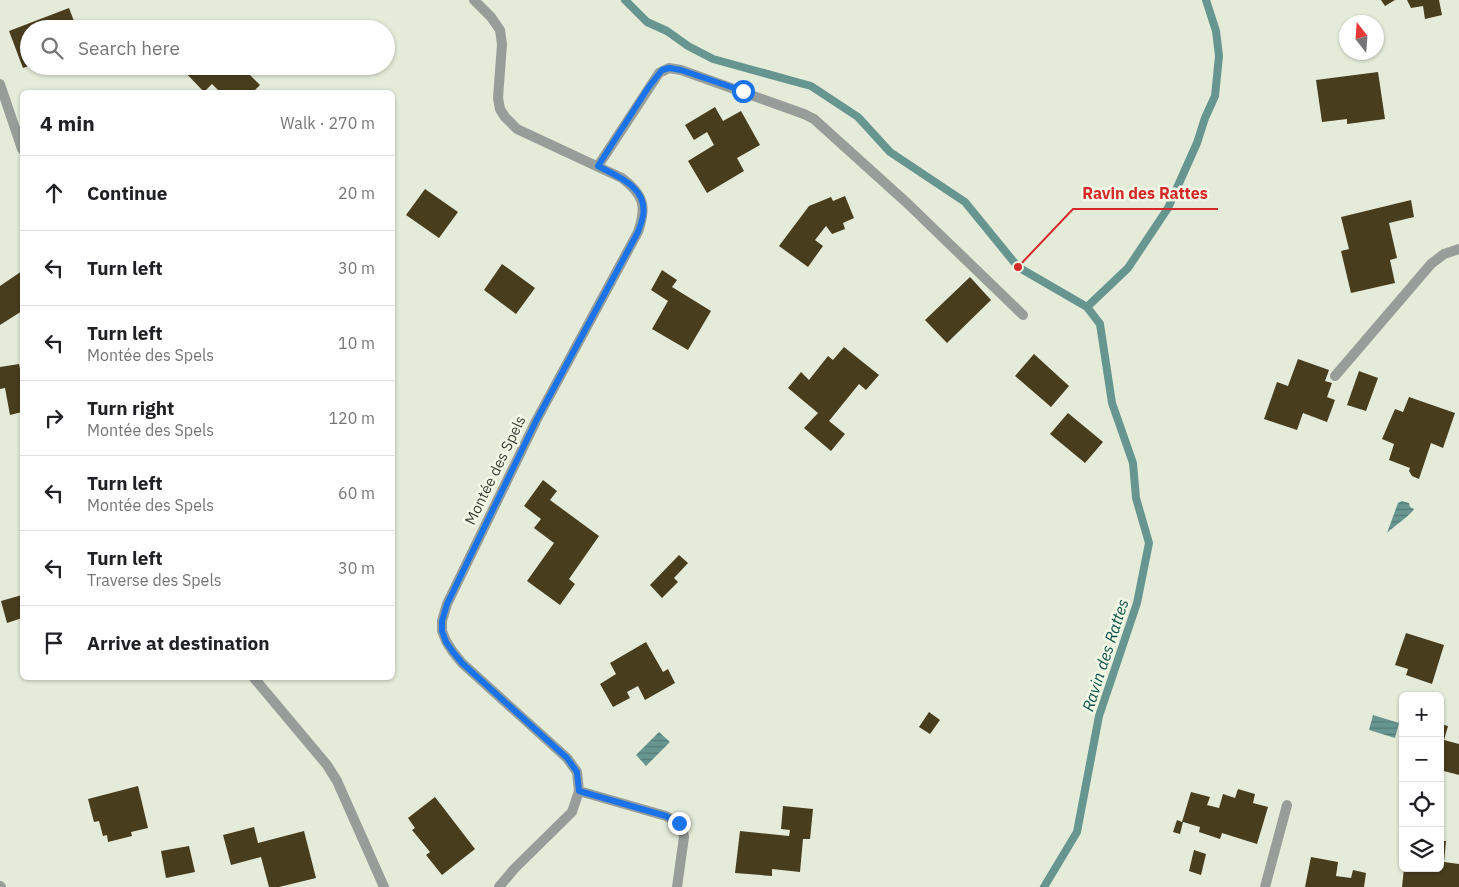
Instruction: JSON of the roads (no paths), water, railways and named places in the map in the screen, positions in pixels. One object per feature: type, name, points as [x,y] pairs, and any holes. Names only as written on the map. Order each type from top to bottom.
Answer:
[{"type":"street","name":"Montée des Spels","points":[[474,0],[491,17],[500,30],[502,44],[498,98],[500,109],[505,117],[517,129],[622,178],[634,188],[640,197],[643,216],[638,232],[536,421],[447,604],[442,621],[442,631],[446,642],[462,663],[567,758],[577,772],[579,791]]},
{"type":"street","points":[[598,166],[659,73],[669,68],[681,70],[814,119],[908,204],[1023,315]]},
{"type":"street","points":[[0,84],[20,143]]},
{"type":"street","points":[[1335,376],[1431,264],[1444,254],[1459,249]]},
{"type":"street","points":[[256,680],[327,765],[337,781],[384,887]]},
{"type":"street","points":[[499,887],[514,869],[568,817],[579,791],[666,816],[679,823],[684,837],[677,887]]},
{"type":"street","points":[[1265,887],[1287,805]]},
{"type":"water","points":[[1402,501],[1409,503],[1410,507],[1414,509],[1387,533],[1398,503]]},
{"type":"water","points":[[1373,715],[1399,723],[1395,738],[1369,730]]},
{"type":"water","points":[[659,732],[670,742],[646,766],[636,755]]},
{"type":"waterway","name":"Ravin des Rattes","points":[[625,0],[647,22],[667,31],[688,46],[713,59],[811,86],[858,117],[890,152],[965,202],[1018,267],[1087,307],[1100,324],[1112,403],[1133,463],[1136,498],[1149,543],[1137,603],[1099,716],[1077,832],[1044,887]]},
{"type":"waterway","points":[[1087,307],[1128,268],[1168,208],[1197,143],[1215,96],[1219,56],[1216,31],[1206,0]]},
{"type":"place","name":"Ravin des Rattes","points":[[1018,267]]}]
